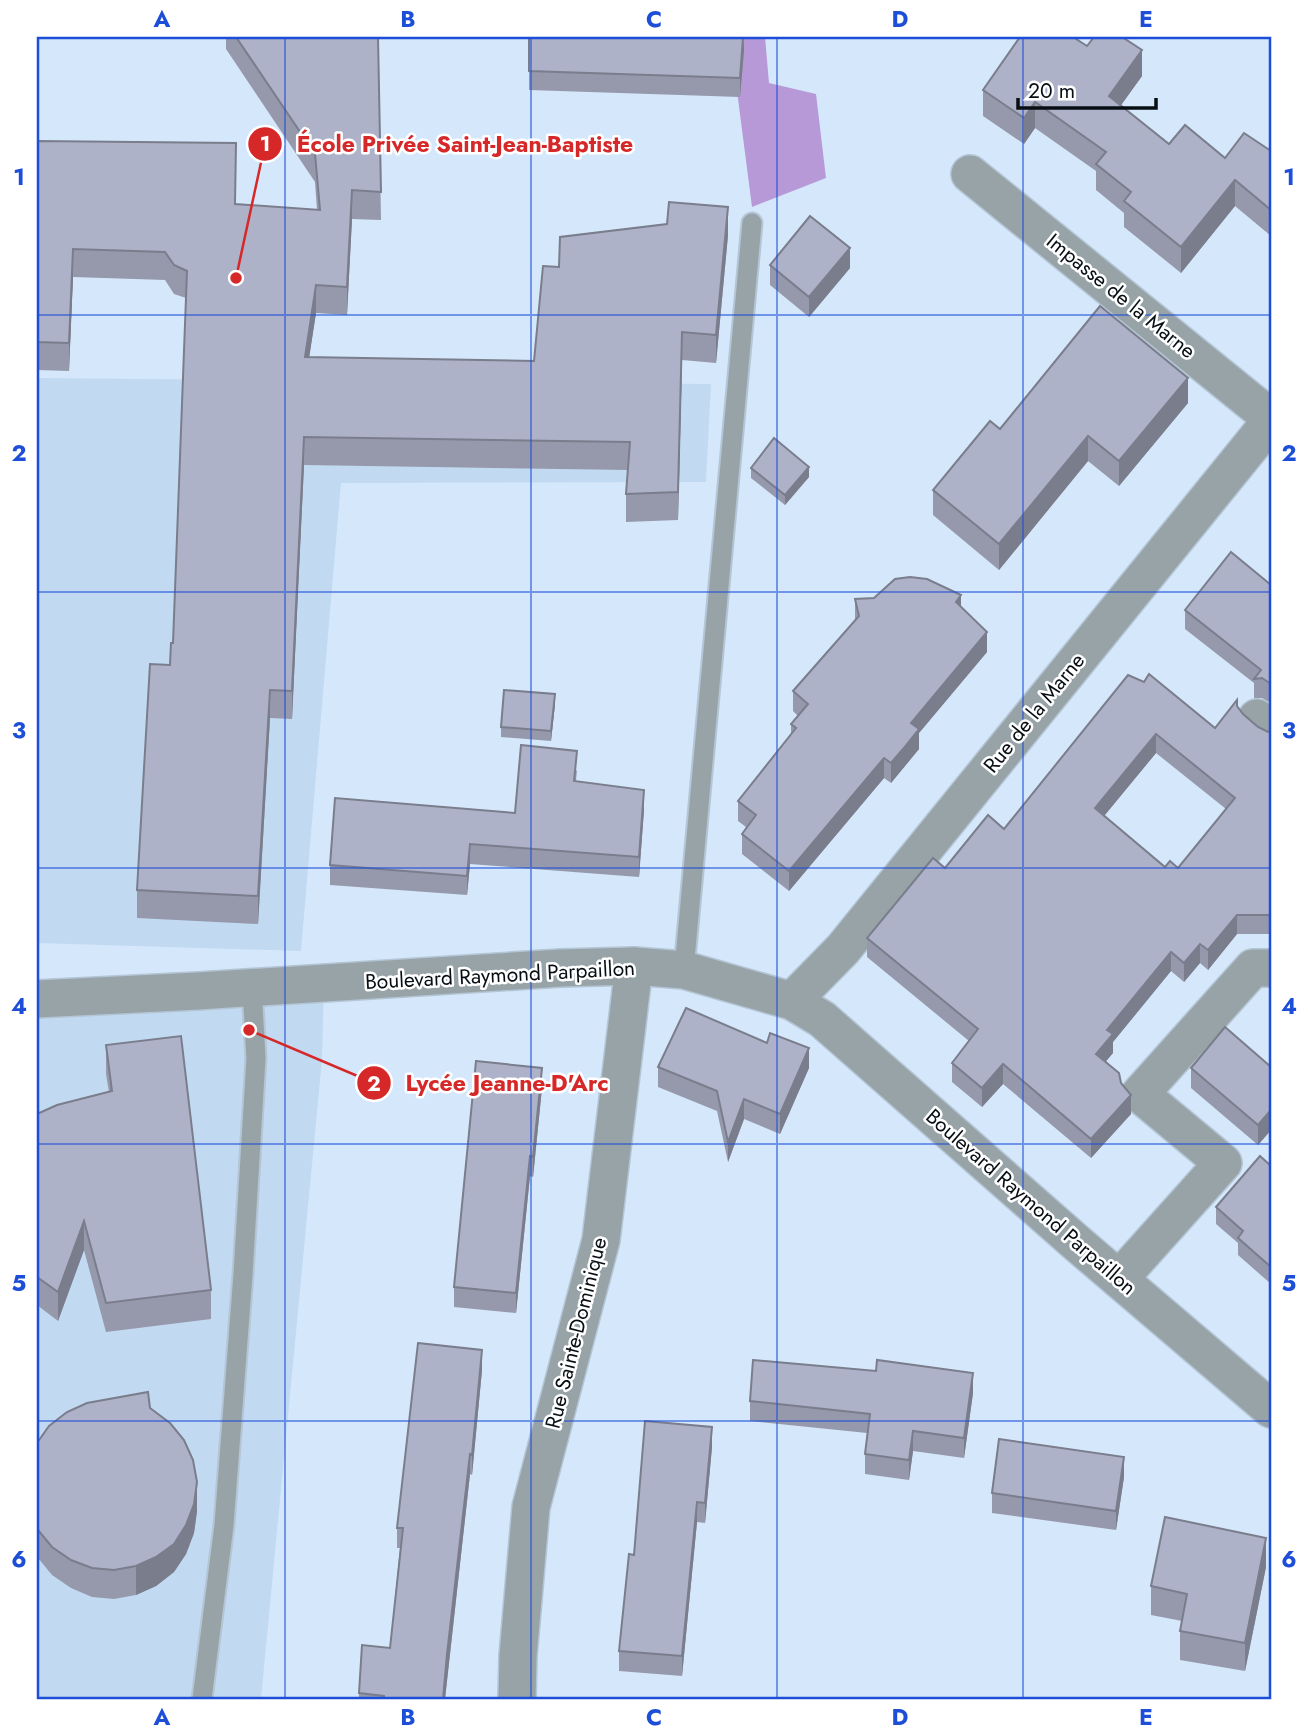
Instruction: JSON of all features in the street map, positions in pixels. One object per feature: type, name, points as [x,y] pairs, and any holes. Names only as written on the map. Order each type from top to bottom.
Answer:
[{"type":"street","name":"Impasse de la Marne","points":[[970,174],[1271,420]]},
{"type":"street","name":"Rue de la Marne","points":[[792,1001],[843,949],[1271,420]]},
{"type":"street","name":"Boulevard Raymond Parpaillon","points":[[37,999],[634,966],[684,970],[792,1001],[822,1019],[1271,1409]]},
{"type":"street","name":"Rue Sainte-Dominique","points":[[517,1699],[517,1656],[531,1507],[601,1240],[634,966]]},
{"type":"street","points":[[1119,1279],[1223,1163],[1140,1094],[1253,968],[1271,968]]},
{"type":"lane","points":[[684,970],[752,223]]},
{"type":"lane","points":[[202,1699],[224,1525],[243,1274],[256,1058],[252,988]]},
{"type":"shaded area","points":[[730,37],[765,37],[769,83],[816,94],[826,178],[752,207]]},
{"type":"shaded area","points":[[37,378],[711,384],[706,482],[341,483],[301,951],[37,943]]},
{"type":"shaded area","points":[[324,984],[322,1060],[261,1699],[37,1699],[37,999]]},
{"type":"building","points":[[236,37],[378,37],[381,192],[352,190],[347,287],[316,285],[305,357],[534,361],[543,266],[559,267],[560,237],[667,224],[669,202],[728,207],[716,335],[682,332],[678,492],[626,494],[630,442],[304,437],[292,691],[270,690],[258,896],[137,890],[150,664],[170,665],[173,643],[187,271],[174,265],[165,252],[73,249],[69,343],[37,342],[37,141],[236,143],[235,204],[320,210],[315,154]]},
{"type":"building","points":[[529,37],[743,37],[740,78],[529,71]]},
{"type":"building","points":[[1020,37],[1073,37],[1087,46],[1094,37],[1122,37],[1142,50],[1109,96],[1169,144],[1185,125],[1225,158],[1244,133],[1271,151],[1271,210],[1235,180],[1181,247],[1124,201],[1131,192],[1096,164],[1106,152],[1035,102],[1024,118],[983,90]]},
{"type":"building","points":[[810,216],[850,248],[809,297],[770,265]]},
{"type":"building","points":[[1100,306],[1188,378],[1119,461],[1088,436],[999,544],[933,490],[990,421],[1000,429]]},
{"type":"building","points":[[774,438],[809,467],[785,495],[751,468]]},
{"type":"building","points":[[1231,552],[1271,585],[1271,684],[1262,678],[1254,679],[1261,670],[1185,610]]},
{"type":"building","points":[[895,579],[927,579],[961,595],[956,602],[987,632],[911,723],[919,729],[903,749],[891,763],[884,758],[789,871],[742,834],[756,815],[738,801],[796,728],[791,724],[808,704],[793,691],[859,616],[855,599],[874,598]]},
{"type":"building","points":[[1149,674],[1215,728],[1237,700],[1237,706],[1243,714],[1258,727],[1271,731],[1271,915],[1237,915],[1208,950],[1200,944],[1184,963],[1171,952],[1107,1030],[1113,1034],[1096,1054],[1119,1073],[1121,1083],[1131,1095],[1091,1139],[1003,1064],[982,1088],[952,1063],[978,1029],[867,938],[933,858],[945,868],[988,815],[1004,829],[1128,675],[1144,682]],"holes":[[[1156,734],[1235,798],[1178,868],[1170,861],[1165,867],[1095,808]]]},
{"type":"building","points":[[504,690],[555,694],[551,731],[501,727]]},
{"type":"building","points":[[521,745],[577,751],[574,781],[644,790],[639,857],[470,844],[467,876],[330,865],[335,798],[515,813]]},
{"type":"building","points":[[686,1008],[767,1043],[770,1033],[809,1048],[780,1114],[744,1099],[728,1142],[717,1091],[658,1067]]},
{"type":"building","points":[[1225,1027],[1271,1067],[1271,1110],[1258,1125],[1191,1068]]},
{"type":"building","points":[[181,1036],[211,1290],[106,1303],[84,1221],[58,1292],[37,1277],[37,1114],[57,1105],[112,1091],[106,1045]]},
{"type":"building","points":[[476,1061],[542,1068],[516,1293],[454,1287]]},
{"type":"building","points":[[1260,1156],[1271,1166],[1271,1267],[1238,1238],[1243,1231],[1216,1207]]},
{"type":"building","points":[[418,1343],[482,1350],[472,1455],[470,1454],[443,1699],[384,1699],[384,1696],[359,1693],[362,1645],[390,1648],[403,1528],[397,1528]]},
{"type":"building","points":[[753,1360],[876,1371],[877,1360],[973,1373],[964,1438],[913,1431],[909,1460],[865,1454],[870,1414],[750,1401]]},
{"type":"building","points":[[148,1392],[150,1408],[170,1423],[184,1440],[193,1460],[197,1482],[194,1504],[186,1525],[174,1544],[156,1557],[136,1566],[114,1570],[92,1568],[71,1560],[52,1547],[38,1530],[37,1443],[49,1426],[67,1412],[87,1403]]},
{"type":"building","points":[[645,1421],[712,1427],[705,1503],[697,1502],[682,1656],[619,1651],[629,1554],[634,1555]]},
{"type":"building","points":[[999,1439],[1124,1457],[1116,1511],[992,1493]]},
{"type":"building","points":[[1165,1517],[1266,1538],[1245,1643],[1180,1631],[1187,1594],[1151,1586]]},
{"type":"place","name":"École Privée Saint-Jean-Baptiste","points":[[236,278]]},
{"type":"place","name":"Lycée Jeanne-D'Arc","points":[[249,1030]]}]
